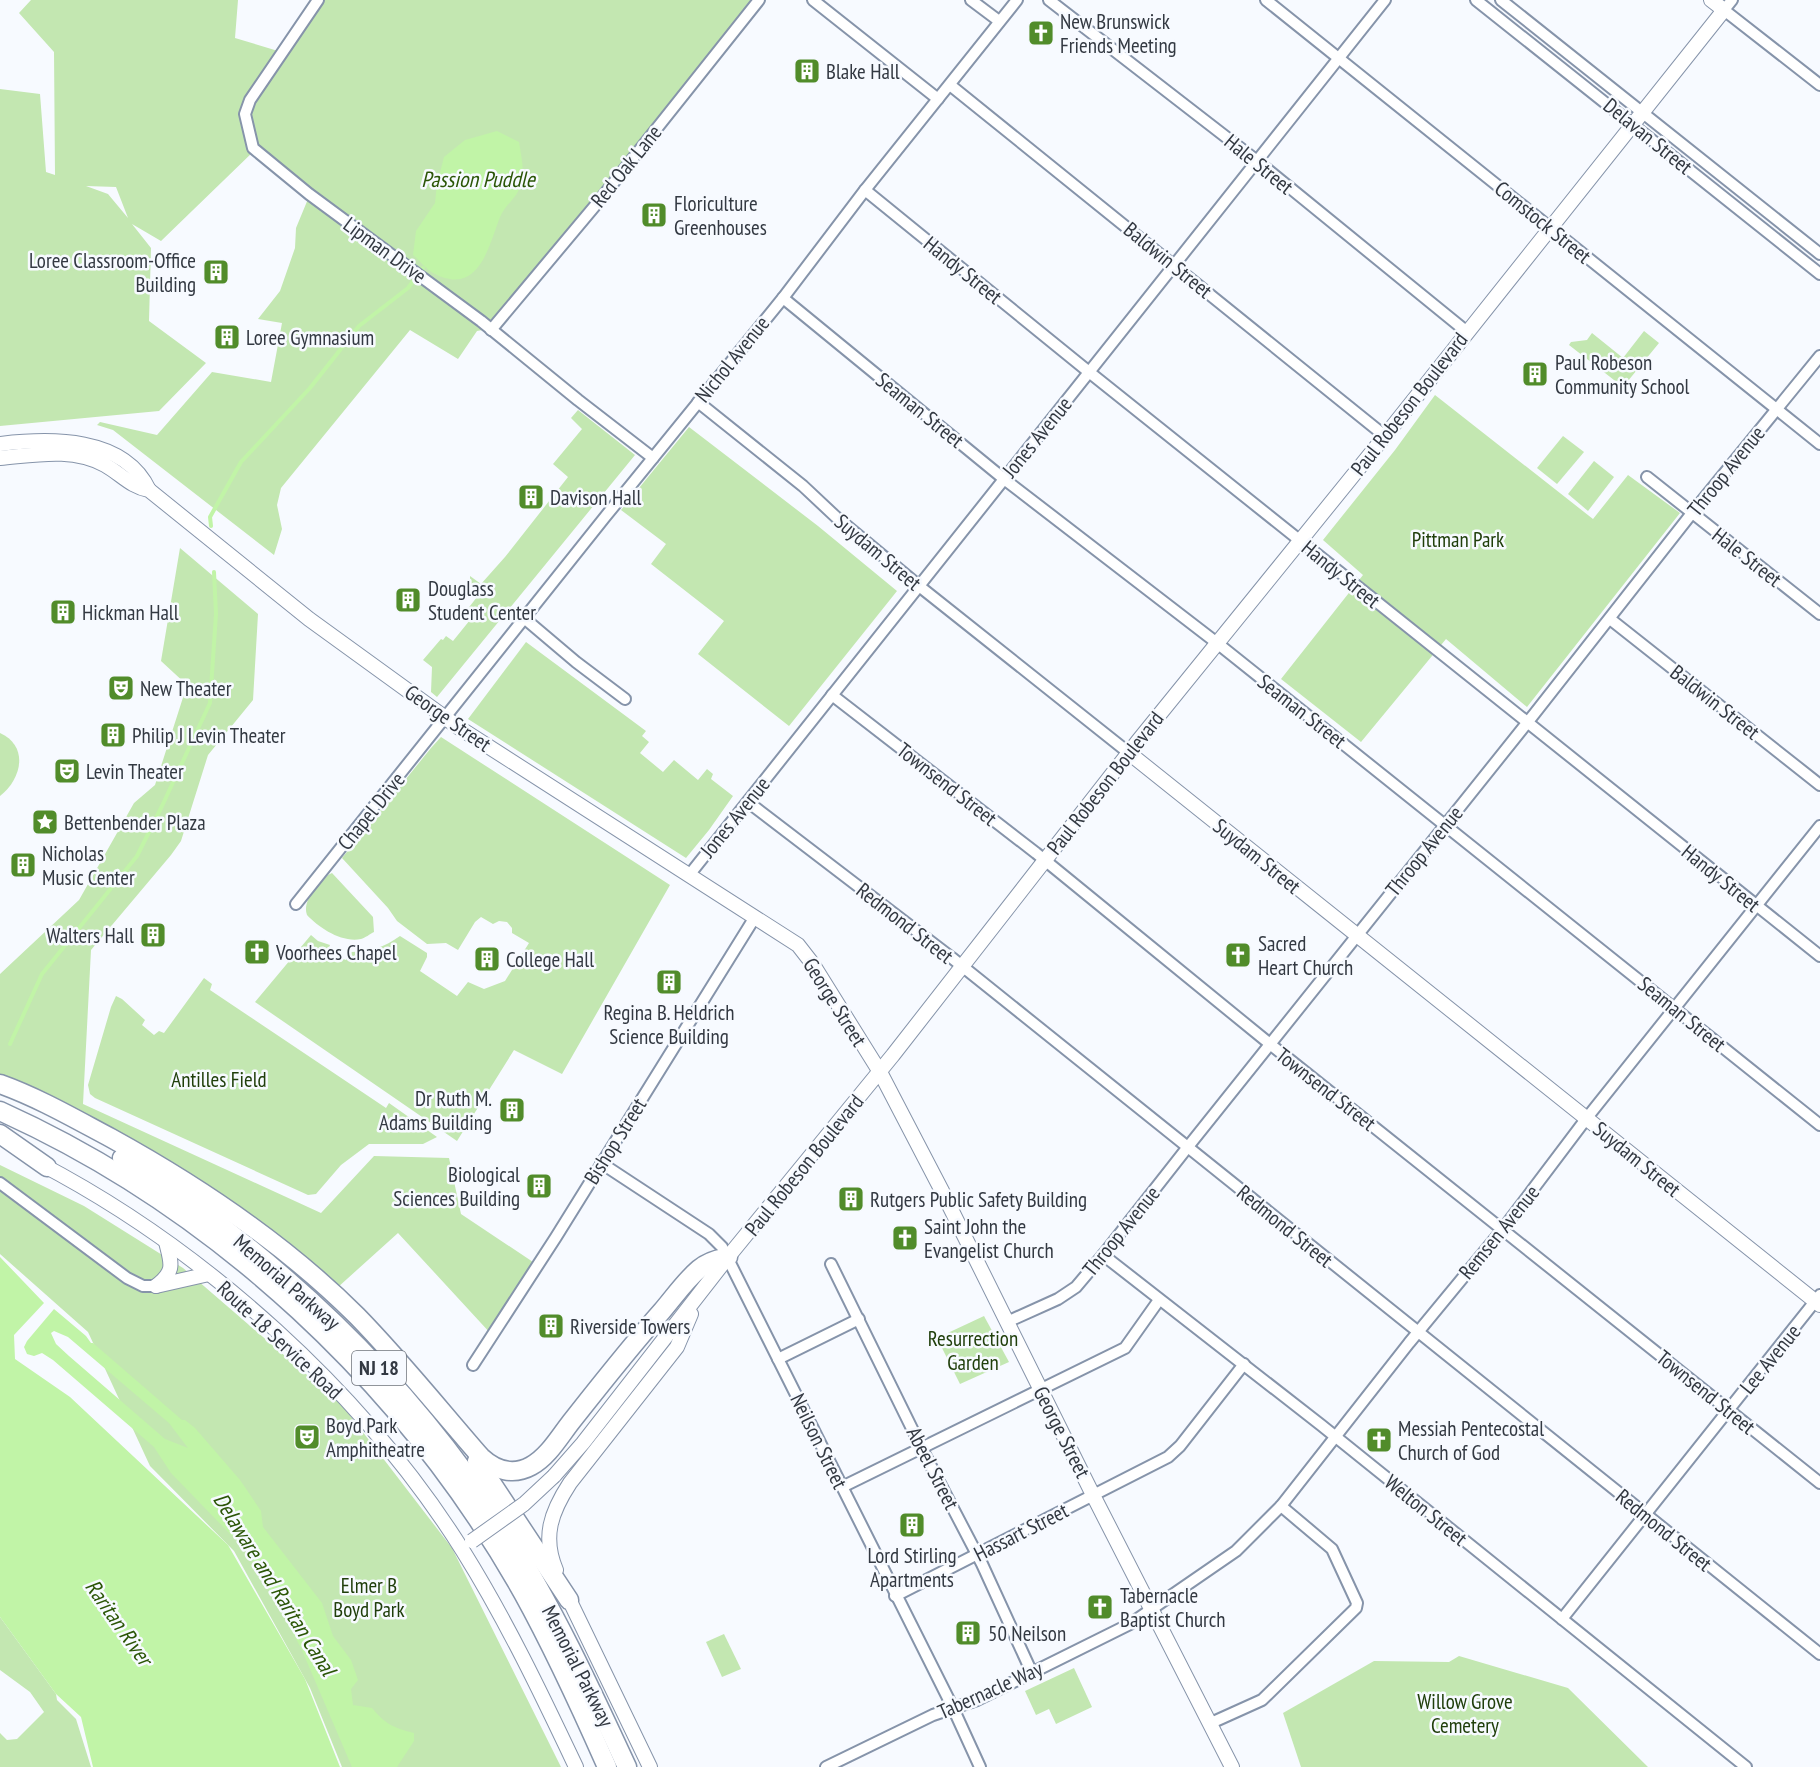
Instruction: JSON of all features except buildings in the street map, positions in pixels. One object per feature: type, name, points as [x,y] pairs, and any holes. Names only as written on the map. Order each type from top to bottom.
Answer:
[{"type":"highway","points":[[0,1084],[35,1099],[144,1157],[201,1191],[269,1239],[356,1315],[413,1376],[481,1456],[494,1467],[509,1471],[530,1467],[553,1445],[692,1276],[709,1263],[728,1257]]},
{"type":"highway","name":"Memorial Parkway","points":[[0,1091],[117,1154],[219,1223],[303,1293],[385,1375],[451,1454],[506,1533],[558,1624],[627,1767]]},
{"type":"highway","name":"Memorial Parkway","points":[[0,1111],[93,1159],[154,1197],[213,1239],[297,1310],[371,1384],[401,1417],[440,1467],[495,1547],[522,1591],[564,1671],[607,1767]]},
{"type":"highway","points":[[0,1134],[47,1167]]},
{"type":"highway","points":[[457,1429],[569,1600]]},
{"type":"street","name":"Lipman Drive","points":[[318,0],[250,100],[245,114],[253,148],[306,192],[491,330],[653,458]]},
{"type":"street","name":"Red Oak Lane","points":[[491,330],[599,201],[759,0]]},
{"type":"street","points":[[813,0],[938,99]]},
{"type":"street","points":[[971,0],[999,21]]},
{"type":"street","name":"Nichol Avenue","points":[[445,717],[783,298],[865,190],[1017,0]]},
{"type":"street","name":"Hale Street","points":[[1049,0],[1257,161],[1467,332]]},
{"type":"street","name":"Comstock Street","points":[[1266,0],[1820,444]]},
{"type":"street","name":"Jones Avenue","points":[[690,873],[1385,0]]},
{"type":"street","name":"Delavan Street","points":[[1476,0],[1820,274]]},
{"type":"street","name":"Delavan Street","points":[[1501,0],[1820,254]]},
{"type":"street","points":[[1711,0],[1728,5],[1820,85]]},
{"type":"street","name":"Paul Robeson Boulevard","points":[[467,1545],[524,1504],[554,1476],[583,1443],[728,1257],[880,1072],[1216,643],[1300,542],[1728,5]]},
{"type":"street","name":"Baldwin Street","points":[[950,85],[1385,436]]},
{"type":"street","name":"Handy Street","points":[[865,190],[1300,542],[1820,956]]},
{"type":"street","points":[[1751,218],[1761,207]]},
{"type":"street","name":"Seaman Street","points":[[783,298],[1004,479],[1216,643],[1820,1125]]},
{"type":"street","name":"Throop Avenue","points":[[1007,1322],[1058,1299],[1076,1287],[1103,1255],[1692,513],[1820,356]]},
{"type":"street","name":"Suydam Street","points":[[698,402],[803,486],[836,517],[919,586],[1586,1119],[1818,1301]]},
{"type":"street","name":"George Street","points":[[0,444],[55,440],[111,452],[144,479],[149,490],[309,619],[445,717],[556,791],[690,873],[798,945],[812,963],[880,1072],[1232,1767]]},
{"type":"street","name":"George Street","points":[[0,458],[59,452],[81,456],[105,465],[137,488],[149,490]]},
{"type":"street","name":"Hale Street","points":[[1647,477],[1820,614]]},
{"type":"street","points":[[524,618],[625,699]]},
{"type":"street","name":"Baldwin Street","points":[[1610,619],[1820,786]]},
{"type":"street","name":"Townsend Street","points":[[832,694],[1045,861],[1270,1044],[1820,1483]]},
{"type":"street","name":"Chapel Drive","points":[[296,904],[445,717]]},
{"type":"street","name":"Redmond Street","points":[[748,802],[962,967],[1820,1654]]},
{"type":"street","name":"Remsen Avenue","points":[[1151,1609],[1236,1551],[1281,1506],[1334,1436],[1503,1229],[1586,1119],[1820,826]]},
{"type":"street","name":"Bishop Street","points":[[473,1365],[755,917]]},
{"type":"street","name":"Route 18 Service Road","points":[[0,1143],[47,1167],[122,1212],[209,1274],[280,1334],[348,1403],[467,1545],[576,1767]]},
{"type":"street","name":"Neilson Street","points":[[602,1163],[709,1234],[718,1242],[728,1257],[895,1596],[953,1708],[980,1767]]},
{"type":"street","points":[[0,1184],[127,1278],[142,1286],[156,1286],[209,1274]]},
{"type":"street","points":[[156,1286],[165,1279],[171,1269],[166,1242]]},
{"type":"street","name":"Welton Street","points":[[1103,1255],[1244,1364],[1746,1767]]},
{"type":"street","name":"Abeel Street","points":[[831,1264],[976,1554],[1032,1673]]},
{"type":"street","points":[[650,1767],[569,1600],[548,1548],[549,1532],[554,1512],[570,1483],[677,1347],[699,1296]]},
{"type":"street","points":[[842,1487],[1125,1348],[1159,1300]]},
{"type":"street","name":"Lee Avenue","points":[[1562,1619],[1818,1301]]},
{"type":"street","points":[[778,1359],[859,1319]]},
{"type":"street","name":"Hassart Street","points":[[895,1596],[1168,1457],[1180,1446],[1244,1364]]},
{"type":"street","points":[[1211,1723],[1262,1700],[1356,1608],[1357,1603],[1332,1550],[1281,1506]]},
{"type":"street","name":"Tabernacle Way","points":[[826,1767],[849,1762],[933,1715],[977,1700],[1130,1624],[1151,1609]]},
{"type":"green space","points":[[31,0],[238,0],[235,38],[278,51],[317,0],[759,0],[488,329],[477,331],[458,359],[410,330],[281,488],[277,505],[282,529],[274,555],[113,430],[97,425],[100,422],[157,435],[212,372],[271,382],[282,323],[258,319],[280,291],[295,248],[296,228],[308,199],[255,150],[161,241],[132,224],[151,248],[149,321],[206,363],[159,411],[0,426],[0,89],[40,94],[46,172],[55,175],[54,52],[19,13]],"holes":[[[86,186],[116,187],[128,218],[108,194]]]},
{"type":"green space","points":[[1644,331],[1659,343],[1623,387],[1569,345],[1571,342],[1587,340],[1592,333],[1623,358]]},
{"type":"green space","name":"Pittman Park","points":[[1435,395],[1593,519],[1628,475],[1680,513],[1527,707],[1446,639],[1361,742],[1281,679],[1363,575],[1323,540],[1395,450]]},
{"type":"green space","points":[[578,410],[635,455],[437,697],[431,692],[432,667],[423,660],[441,639],[443,640],[446,636],[453,641],[470,620],[463,615],[477,597],[470,591],[470,576],[481,584],[568,477],[553,464],[582,429],[571,418]]},
{"type":"green space","points":[[689,427],[818,526],[897,591],[789,726],[698,654],[724,621],[651,564],[666,544],[621,510]]},
{"type":"green space","points":[[1563,436],[1584,452],[1557,484],[1537,468]]},
{"type":"green space","points":[[1594,461],[1614,477],[1588,511],[1568,494]]},
{"type":"green space","points":[[180,548],[258,614],[253,700],[208,755],[181,841],[91,950],[83,1104],[321,1213],[374,1156],[449,1158],[461,1214],[536,1264],[492,1335],[398,1233],[337,1288],[277,1237],[0,1082],[0,974],[79,900],[134,803],[155,785],[187,685],[161,661]]},
{"type":"green space","points":[[526,642],[646,731],[642,736],[649,742],[640,753],[663,772],[674,760],[698,780],[707,769],[713,774],[711,779],[733,796],[686,858],[468,719]]},
{"type":"green space","points":[[0,733],[15,746],[19,754],[19,763],[13,781],[0,796]]},
{"type":"green space","points":[[441,737],[670,885],[562,1074],[514,1050],[457,1141],[255,1002],[311,935],[318,941],[330,945],[327,953],[346,960],[350,952],[377,948],[400,936],[427,953],[420,971],[457,996],[468,982],[484,989],[505,981],[529,943],[512,933],[512,928],[507,922],[499,921],[493,924],[481,917],[475,922],[458,950],[446,943],[427,944],[397,921],[342,858]]},
{"type":"green space","points":[[332,873],[373,917],[374,932],[361,939],[346,939],[324,929],[307,915],[309,898]]},
{"type":"green space","name":"Antilles Field","points":[[204,978],[212,984],[210,990],[386,1108],[389,1103],[437,1137],[423,1144],[369,1144],[341,1165],[316,1194],[308,1195],[90,1094],[88,1085],[116,996],[145,1020],[142,1025],[154,1035],[159,1031],[164,1033]]},
{"type":"green space","name":"Elmer B Boyd Park","points":[[0,1165],[84,1206],[183,1268],[342,1405],[452,1548],[561,1767],[342,1767],[310,1688],[234,1551],[150,1466],[88,1332],[0,1254]]},
{"type":"green space","name":"Resurrection Garden","points":[[984,1316],[1009,1362],[960,1384],[937,1338]]},
{"type":"green space","points":[[0,1617],[56,1694],[57,1700],[76,1719],[91,1767],[0,1767],[0,1733],[7,1740],[17,1739],[44,1712],[30,1692],[0,1670]]},
{"type":"green space","points":[[724,1634],[741,1669],[722,1677],[706,1642]]},
{"type":"green space","name":"Willow Grove Cemetery","points":[[1459,1656],[1568,1688],[1648,1767],[1301,1767],[1283,1713],[1374,1661],[1449,1662]]},
{"type":"green space","points":[[1074,1668],[1092,1707],[1056,1724],[1049,1709],[1036,1715],[1025,1691]]},
{"type":"water","name":"Passion Puddle","points":[[497,131],[519,142],[523,169],[522,182],[516,195],[505,208],[479,266],[471,274],[461,279],[448,279],[433,273],[413,255],[416,231],[435,203],[444,157],[465,140]]},
{"type":"water","name":"Raritan River","points":[[0,1257],[44,1303],[14,1335],[15,1359],[70,1397],[228,1545],[305,1679],[340,1767],[93,1767],[81,1717],[56,1694],[0,1617]]},
{"type":"water","name":"Delaware and Raritan Canal","points":[[54,1309],[182,1420],[195,1428],[240,1480],[261,1511],[263,1527],[322,1603],[333,1636],[351,1660],[358,1680],[351,1689],[353,1705],[372,1708],[390,1725],[414,1733],[414,1741],[397,1767],[352,1767],[301,1648],[246,1547],[231,1535],[171,1473],[154,1447],[53,1360],[42,1353],[34,1356],[27,1354],[24,1347]],"holes":[[[54,1331],[68,1337],[169,1423],[188,1448],[165,1439],[56,1344],[51,1333]]]},
{"type":"waterway","points":[[211,526],[210,517],[241,462],[310,388],[359,326],[408,288],[414,280]]},
{"type":"waterway","points":[[10,1044],[42,974],[137,856],[210,703],[216,614],[214,572]]},
{"type":"place","name":"New Brunswick Friends Meeting","points":[[1041,33]]},
{"type":"place","name":"Blake Hall","points":[[807,71]]},
{"type":"place","name":"Floriculture Greenhouses","points":[[654,215]]},
{"type":"place","name":"Loree Classroom-Office Building","points":[[216,272]]},
{"type":"place","name":"Loree Gymnasium","points":[[227,337]]},
{"type":"place","name":"Paul Robeson Community School","points":[[1535,374]]},
{"type":"place","name":"Davison Hall","points":[[531,497]]},
{"type":"place","name":"Douglass Student Center","points":[[408,600]]},
{"type":"place","name":"Hickman Hall","points":[[63,612]]},
{"type":"place","name":"New Theater","points":[[121,688]]},
{"type":"place","name":"Philip J Levin Theater","points":[[113,735]]},
{"type":"place","name":"Levin Theater","points":[[67,771]]},
{"type":"place","name":"Bettenbender Plaza","points":[[45,822]]},
{"type":"place","name":"Nicholas Music Center","points":[[23,865]]},
{"type":"place","name":"Walters Hall","points":[[153,935]]},
{"type":"place","name":"Voorhees Chapel","points":[[257,952]]},
{"type":"place","name":"Sacred Heart Church","points":[[1238,955]]},
{"type":"place","name":"College Hall","points":[[487,959]]},
{"type":"place","name":"Regina B. Heldrich Science Building","points":[[669,982]]},
{"type":"place","name":"Dr Ruth M. Adams Building","points":[[512,1110]]},
{"type":"place","name":"Biological Sciences Building","points":[[539,1186]]},
{"type":"place","name":"Rutgers Public Safety Building","points":[[851,1199]]},
{"type":"place","name":"Saint John the Evangelist Church","points":[[905,1238]]},
{"type":"place","name":"Riverside Towers","points":[[551,1326]]},
{"type":"place","name":"Boyd Park Amphitheatre","points":[[307,1437]]},
{"type":"place","name":"Messiah Pentecostal Church of God","points":[[1379,1440]]},
{"type":"place","name":"Lord Stirling Apartments","points":[[912,1525]]},
{"type":"place","name":"Tabernacle Baptist Church","points":[[1100,1607]]},
{"type":"place","name":"50 Neilson","points":[[968,1633]]}]
